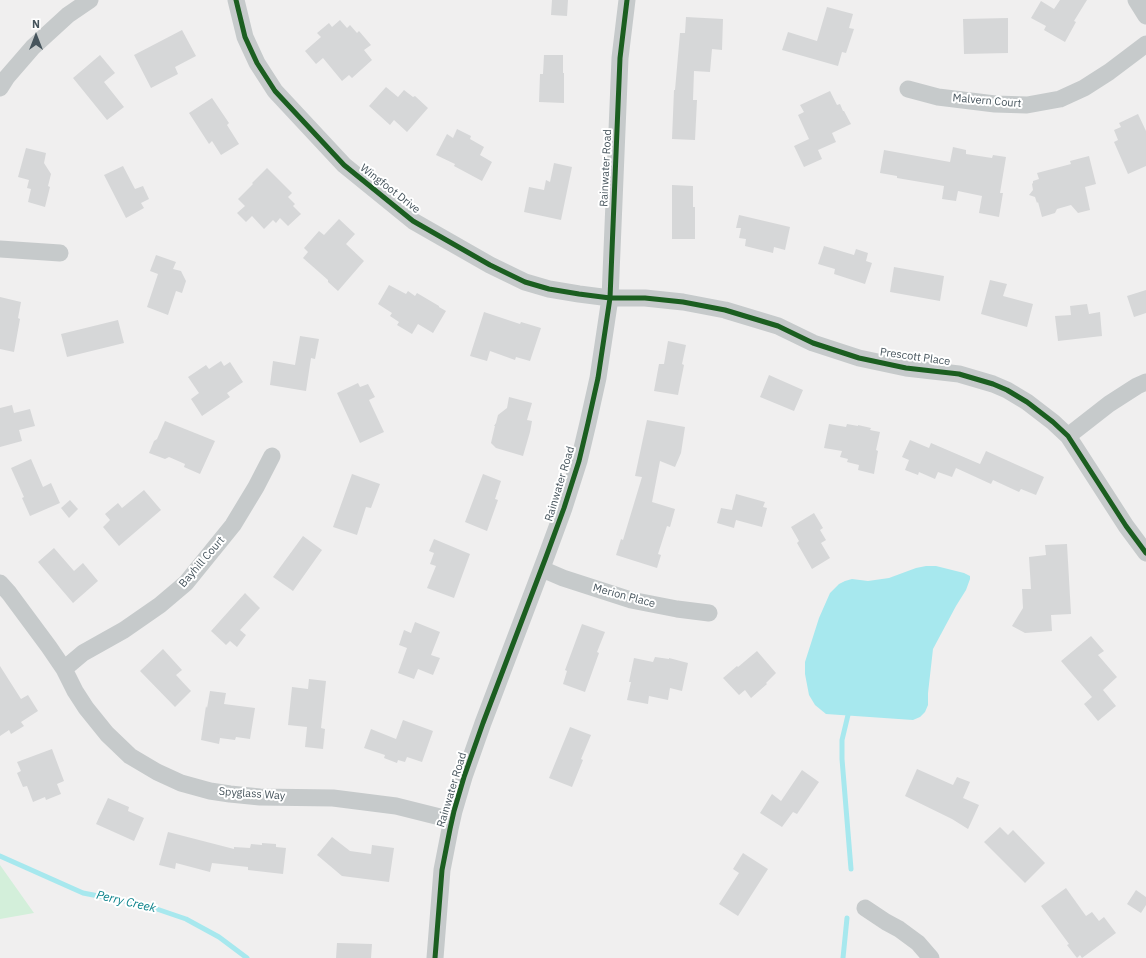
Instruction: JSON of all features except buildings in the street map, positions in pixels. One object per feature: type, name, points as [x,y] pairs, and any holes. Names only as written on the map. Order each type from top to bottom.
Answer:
[{"type":"street","points":[[0,88],[7,77],[33,47],[68,15],[90,0]]},
{"type":"street","name":"Wingfoot Drive","points":[[236,0],[245,38],[257,63],[275,91],[344,165],[381,195],[413,220],[490,265],[525,282],[571,293],[610,298]]},
{"type":"street","name":"Rainwater Road","points":[[435,958],[442,870],[452,820],[464,777],[564,508],[579,461],[598,378],[610,298],[620,58],[627,0]]},
{"type":"street","points":[[1136,0],[1146,16]]},
{"type":"street","name":"Malvern Court","points":[[908,88],[938,97],[995,104],[1027,105],[1060,99],[1084,88],[1109,72],[1146,44]]},
{"type":"street","points":[[0,249],[60,253]]},
{"type":"street","name":"Prescott Place","points":[[610,298],[645,298],[683,302],[725,310],[778,326],[813,343],[859,358],[906,368],[959,374],[978,379],[1007,390],[1027,402],[1053,422],[1068,436],[1126,526],[1146,553]]},
{"type":"street","points":[[1068,436],[1109,404],[1146,382]]},
{"type":"street","name":"Bayhill Court","points":[[64,669],[83,653],[124,630],[160,605],[186,583],[234,525],[272,456]]},
{"type":"street","name":"Merion Place","points":[[542,569],[563,578],[631,600],[677,609],[709,613]]},
{"type":"street","name":"Spyglass Way","points":[[0,583],[31,622],[64,669],[75,691],[86,708],[107,734],[130,756],[157,772],[181,783],[210,792],[260,797],[333,798],[361,801],[396,806],[452,820]]},
{"type":"street","points":[[865,908],[886,922],[899,928],[918,943],[931,958]]},
{"type":"green space","points":[[0,865],[34,913],[0,919]]},
{"type":"water","points":[[926,566],[936,566],[964,573],[970,576],[970,579],[966,590],[933,649],[928,705],[925,712],[920,717],[913,720],[826,714],[815,705],[809,695],[805,674],[805,662],[819,618],[830,593],[839,584],[852,579],[868,581],[889,578]]},
{"type":"waterway","points":[[848,715],[842,740],[842,759],[851,869]]},
{"type":"waterway","name":"Perry Creek","points":[[0,856],[83,893],[145,905],[186,919],[219,937],[247,958]]},
{"type":"waterway","points":[[843,958],[847,918]]},
{"type":"cycle path","points":[[236,0],[245,37],[257,63],[275,91],[344,165],[413,221],[490,265],[525,282],[549,289],[610,298],[645,298],[683,302],[725,310],[778,326],[813,343],[859,358],[906,368],[959,374],[993,384],[1007,390],[1027,402],[1053,422],[1068,436],[1126,526],[1146,553]]},
{"type":"cycle path","points":[[435,958],[442,870],[454,811],[483,723],[564,508],[579,461],[598,378],[610,298],[620,58],[627,0]]}]
